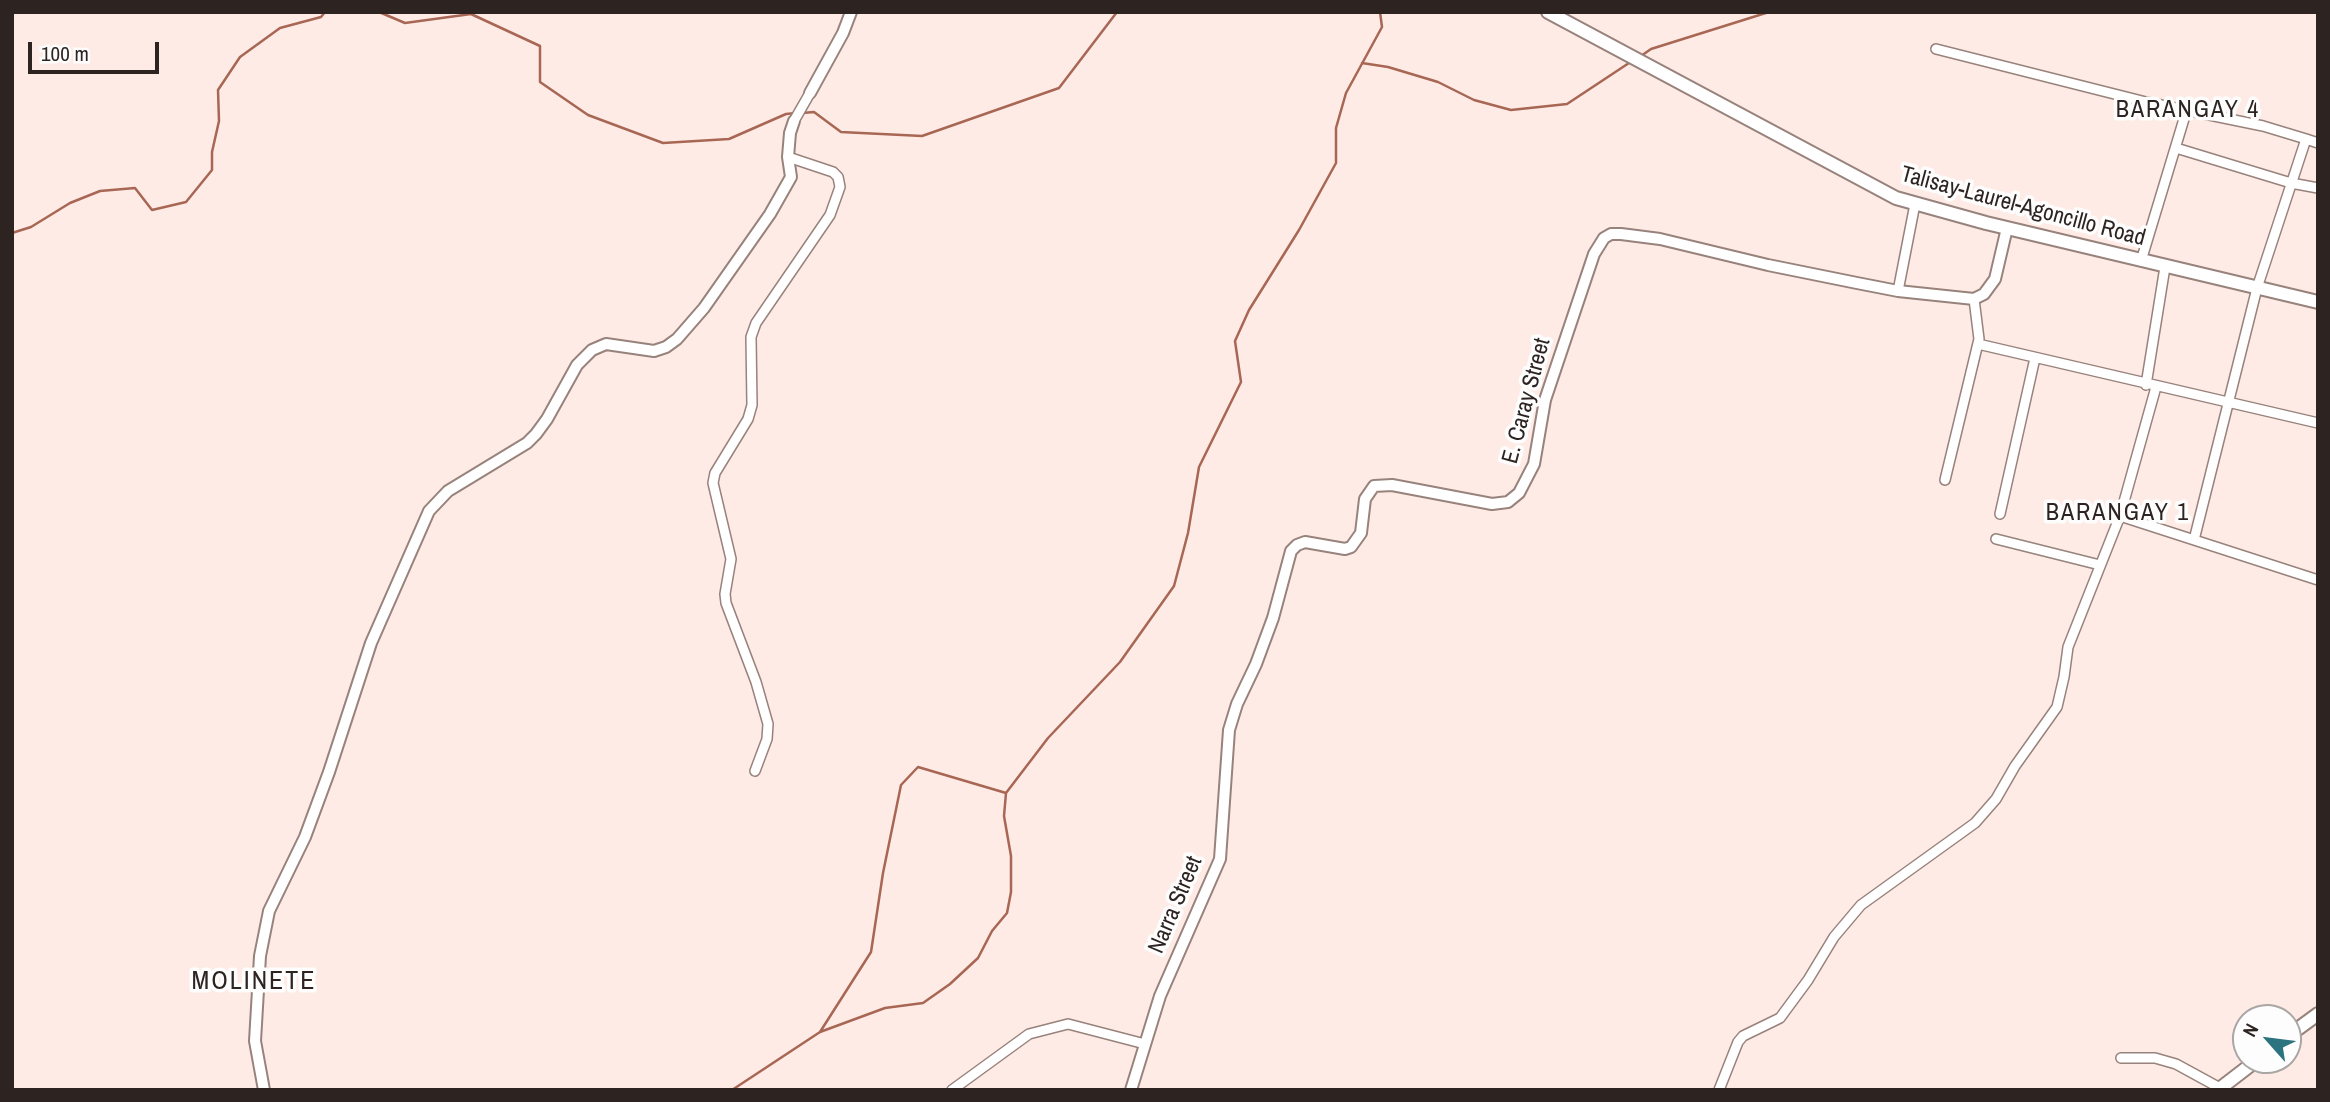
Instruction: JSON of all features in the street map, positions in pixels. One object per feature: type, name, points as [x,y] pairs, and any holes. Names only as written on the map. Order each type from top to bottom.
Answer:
[{"type":"main road","name":"Talisay-Laurel-Agoncillo Road","points":[[1548,12],[1885,192],[1915,204],[2165,267],[2318,302]]},
{"type":"main road","points":[[2302,1026],[2318,1014]]},
{"type":"main road","points":[[2219,1089],[2239,1074]]},
{"type":"street","points":[[264,1090],[255,1041],[260,956],[269,911],[305,837],[371,643],[429,510],[448,491],[527,443],[536,434],[577,365],[592,350],[606,344],[654,351],[666,347],[677,339],[704,308],[770,214],[791,177],[788,157],[794,121],[843,33],[851,12]]},
{"type":"street","points":[[1936,49],[2146,102],[2187,108],[2263,126],[2318,143]]},
{"type":"street","points":[[2141,261],[2187,108]]},
{"type":"street","points":[[2194,540],[2257,288],[2306,139]]},
{"type":"street","points":[[2176,148],[2291,183],[2318,188]]},
{"type":"street","points":[[755,771],[767,739],[768,724],[756,682],[726,603],[731,559],[713,483],[715,473],[748,419],[752,405],[751,337],[756,323],[830,215],[840,187],[838,177],[833,172],[788,157]]},
{"type":"street","points":[[1915,204],[1898,290],[1974,299],[1984,294],[1995,279],[2007,228]]},
{"type":"street","name":"E. Caray Street","points":[[1229,730],[1273,618],[1288,557],[1297,545],[1305,542],[1345,549],[1352,547],[1361,533],[1365,499],[1374,485],[1392,485],[1492,504],[1508,502],[1519,494],[1534,464],[1545,400],[1594,254],[1604,238],[1620,234],[1660,239],[1768,265],[1898,290]]},
{"type":"street","points":[[1719,1090],[1742,1036],[1780,1018],[1808,981],[1834,937],[1860,905],[1975,823],[1996,799],[2015,766],[2057,707],[2068,647],[2120,516],[2151,386],[2165,267]]},
{"type":"street","points":[[1945,480],[1978,344],[1978,317],[1974,299]]},
{"type":"street","points":[[1978,344],[2318,423]]},
{"type":"street","points":[[2000,514],[2035,358]]},
{"type":"street","points":[[2120,516],[2318,580]]},
{"type":"street","points":[[1996,539],[2100,565]]},
{"type":"street","name":"Narra Street","points":[[1131,1090],[1160,996],[1220,859],[1229,730]]},
{"type":"street","points":[[952,1090],[1029,1034],[1068,1024],[1145,1044]]},
{"type":"street","points":[[2120,1058],[2155,1058],[2176,1064],[2219,1089]]},
{"type":"waterway","points":[[12,233],[31,227],[70,203],[100,191],[135,188],[152,210],[186,202],[212,170],[212,152],[219,121],[218,90],[240,57],[280,28],[321,17],[325,12]]},
{"type":"waterway","points":[[379,12],[405,23],[471,14],[540,46],[540,82],[588,115],[663,143],[729,139],[786,114],[796,113]]},
{"type":"waterway","points":[[802,113],[814,112],[841,132],[922,136],[1059,88],[1117,12]]},
{"type":"waterway","points":[[732,1090],[820,1032],[871,952],[883,873],[901,785],[918,767],[1006,793],[1048,738],[1120,662],[1174,586],[1188,533],[1199,467],[1241,382],[1235,341],[1249,310],[1299,230],[1336,163],[1336,128],[1346,93],[1382,27],[1380,12]]},
{"type":"waterway","points":[[1641,56],[1651,49],[1769,12]]},
{"type":"waterway","points":[[1362,63],[1388,67],[1438,82],[1474,100],[1511,110],[1567,104],[1632,61]]},
{"type":"waterway","points":[[820,1032],[885,1008],[923,1003],[950,984],[978,958],[992,931],[1007,913],[1011,892],[1011,856],[1004,816],[1006,793]]},
{"type":"district","name":"BARANGAY 4","points":[[2188,111]]},
{"type":"district","name":"BARANGAY 1","points":[[2118,514]]},
{"type":"district","name":"MOLINETE","points":[[254,982]]}]
